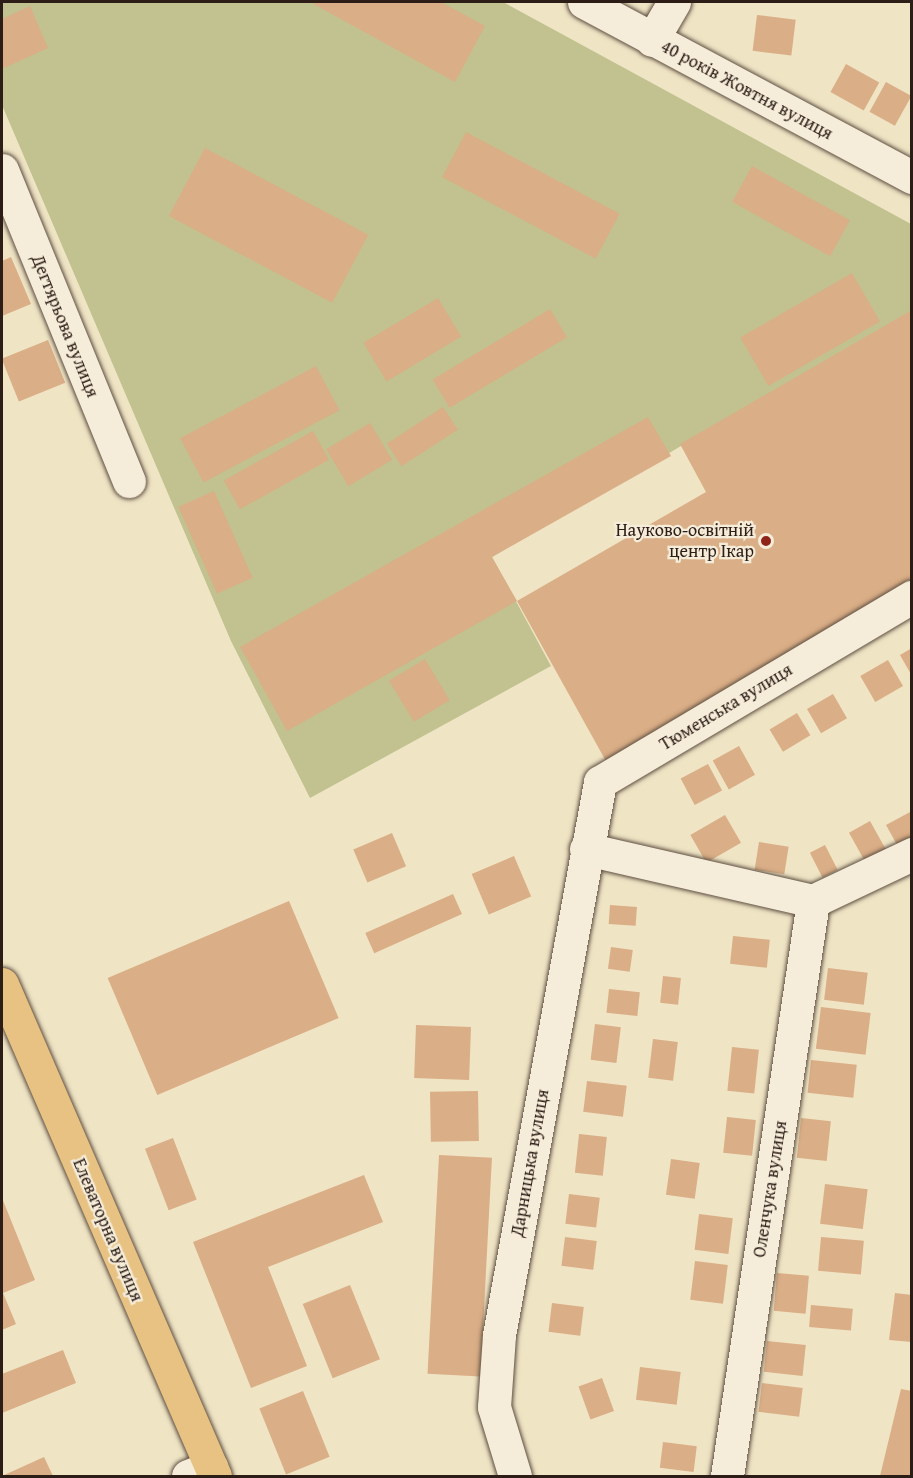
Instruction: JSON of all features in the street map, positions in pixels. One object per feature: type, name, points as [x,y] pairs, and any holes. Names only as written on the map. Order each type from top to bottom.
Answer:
[{"type":"main road","name":"Елеваторна вулиця","points":[[2,984],[204,1473]]},
{"type":"street","name":"40 років Жовтня вулиця","points":[[584,2],[912,177]]},
{"type":"street","points":[[652,40],[674,2]]},
{"type":"street","name":"Дегтярьова вулиця","points":[[2,170],[129,481]]},
{"type":"street","name":"Тюменська вулиця","points":[[586,849],[600,782],[912,597]]},
{"type":"street","points":[[586,849],[813,901],[903,866]]},
{"type":"street","name":"Дарницька вулиця","points":[[515,1476],[494,1407],[499,1335],[586,849]]},
{"type":"street","name":"Оленчука вулиця","points":[[727,1476],[813,901]]},
{"type":"green space","points":[[2,2],[503,2],[911,224],[911,311],[492,557],[551,666],[310,798],[231,641],[2,105]]},
{"type":"building","points":[[310,2],[441,2],[485,26],[455,82]]},
{"type":"building","points":[[30,6],[48,48],[2,69],[2,19]]},
{"type":"building","points":[[757,15],[796,20],[791,55],[753,51]]},
{"type":"building","points":[[846,64],[879,82],[864,110],[830,92]]},
{"type":"building","points":[[886,82],[911,96],[895,126],[870,112]]},
{"type":"building","points":[[466,132],[620,214],[596,259],[442,177]]},
{"type":"building","points":[[205,148],[368,235],[332,303],[169,216]]},
{"type":"building","points":[[752,166],[850,220],[830,256],[732,202]]},
{"type":"building","points":[[11,257],[31,304],[2,316],[2,261]]},
{"type":"building","points":[[852,273],[880,321],[768,386],[740,338]]},
{"type":"building","points":[[438,298],[461,337],[387,381],[363,343]]},
{"type":"building","points":[[550,309],[567,337],[450,408],[433,380]]},
{"type":"building","name":"Науково-освітній центр Ікар","points":[[912,310],[912,590],[612,772],[517,601],[706,492],[680,444]]},
{"type":"building","points":[[48,340],[65,383],[19,401],[2,359]]},
{"type":"building","points":[[316,366],[339,410],[203,482],[180,438]]},
{"type":"building","points":[[443,407],[458,430],[402,466],[387,443]]},
{"type":"building","points":[[648,417],[671,456],[492,557],[517,601],[287,731],[240,647]]},
{"type":"building","points":[[370,423],[392,460],[348,486],[326,449]]},
{"type":"building","points":[[313,431],[329,460],[240,509],[224,480]]},
{"type":"building","points":[[214,491],[253,578],[217,594],[178,507]]},
{"type":"building","points":[[912,648],[912,676],[900,655]]},
{"type":"building","points":[[425,659],[450,700],[414,722],[389,681]]},
{"type":"building","points":[[888,660],[903,686],[875,702],[860,676]]},
{"type":"building","points":[[833,694],[847,718],[821,733],[807,709]]},
{"type":"building","points":[[797,713],[810,735],[783,752],[770,729]]},
{"type":"building","points":[[739,746],[755,775],[729,789],[713,761]]},
{"type":"building","points":[[708,764],[722,790],[695,805],[681,779]]},
{"type":"building","points":[[912,811],[912,846],[901,852],[886,825]]},
{"type":"building","points":[[725,815],[741,843],[706,863],[690,835]]},
{"type":"building","points":[[870,821],[888,853],[867,865],[849,833]]},
{"type":"building","points":[[392,833],[406,866],[367,883],[353,849]]},
{"type":"building","points":[[759,842],[789,847],[784,874],[755,870]]},
{"type":"building","points":[[825,845],[838,870],[823,878],[810,853]]},
{"type":"building","points":[[514,856],[531,897],[489,914],[472,874]]},
{"type":"building","points":[[453,894],[462,914],[374,953],[365,933]]},
{"type":"building","points":[[289,901],[339,1018],[157,1095],[108,978]]},
{"type":"building","points":[[610,905],[637,907],[636,926],[609,924]]},
{"type":"building","points":[[733,936],[770,940],[767,968],[730,964]]},
{"type":"building","points":[[611,947],[633,950],[630,972],[608,969]]},
{"type":"building","points":[[828,968],[868,973],[864,1005],[824,1000]]},
{"type":"building","points":[[663,976],[681,978],[678,1005],[660,1003]]},
{"type":"building","points":[[609,989],[640,992],[637,1016],[606,1013]]},
{"type":"building","points":[[821,1007],[871,1013],[866,1055],[816,1049]]},
{"type":"building","points":[[595,1024],[621,1027],[616,1063],[591,1060]]},
{"type":"building","points":[[416,1025],[471,1027],[469,1080],[414,1078]]},
{"type":"building","points":[[653,1039],[678,1042],[673,1081],[648,1078]]},
{"type":"building","points":[[732,1047],[759,1050],[754,1094],[727,1091]]},
{"type":"building","points":[[811,1060],[857,1065],[853,1098],[808,1093]]},
{"type":"building","points":[[587,1081],[627,1086],[623,1117],[583,1112]]},
{"type":"building","points":[[478,1091],[479,1141],[431,1142],[430,1092]]},
{"type":"building","points":[[727,1117],[756,1120],[752,1156],[723,1153]]},
{"type":"building","points":[[801,1118],[831,1121],[827,1161],[797,1158]]},
{"type":"building","points":[[579,1134],[607,1137],[603,1176],[575,1173]]},
{"type":"building","points":[[173,1138],[197,1200],[169,1210],[145,1149]]},
{"type":"building","points":[[439,1155],[492,1158],[480,1376],[428,1374]]},
{"type":"building","points":[[671,1159],[700,1163],[695,1199],[666,1195]]},
{"type":"building","points":[[364,1175],[383,1222],[268,1267],[307,1366],[251,1388],[193,1242]]},
{"type":"building","points":[[825,1184],[868,1189],[863,1229],[820,1224]]},
{"type":"building","points":[[569,1194],[600,1198],[596,1228],[565,1224]]},
{"type":"building","points":[[2,1198],[35,1280],[3,1293],[16,1324],[2,1330]]},
{"type":"building","points":[[699,1214],[733,1218],[728,1254],[695,1250]]},
{"type":"building","points":[[565,1237],[597,1241],[593,1270],[561,1266]]},
{"type":"building","points":[[821,1237],[864,1241],[861,1275],[818,1271]]},
{"type":"building","points":[[695,1261],[728,1265],[723,1304],[690,1300]]},
{"type":"building","points":[[777,1273],[809,1276],[806,1314],[774,1311]]},
{"type":"building","points":[[350,1285],[380,1359],[333,1378],[303,1304]]},
{"type":"building","points":[[895,1293],[912,1295],[912,1342],[889,1340]]},
{"type":"building","points":[[552,1303],[584,1307],[580,1336],[548,1332]]},
{"type":"building","points":[[811,1305],[853,1309],[851,1331],[809,1327]]},
{"type":"building","points":[[767,1341],[806,1345],[803,1376],[764,1372]]},
{"type":"building","points":[[63,1350],[76,1383],[2,1413],[2,1374]]},
{"type":"building","points":[[640,1367],[681,1372],[677,1405],[636,1400]]},
{"type":"building","points":[[602,1378],[614,1411],[590,1419],[579,1387]]},
{"type":"building","points":[[762,1383],[803,1388],[799,1417],[758,1412]]},
{"type":"building","points":[[901,1389],[912,1391],[912,1476],[880,1476]]},
{"type":"building","points":[[303,1391],[330,1457],[286,1474],[259,1409]]},
{"type":"building","points":[[663,1442],[697,1446],[694,1472],[660,1468]]},
{"type":"building","points":[[44,1457],[53,1476],[2,1476]]},
{"type":"place","name":"Науково-освітній центр Ікар","points":[[766,541]]}]
